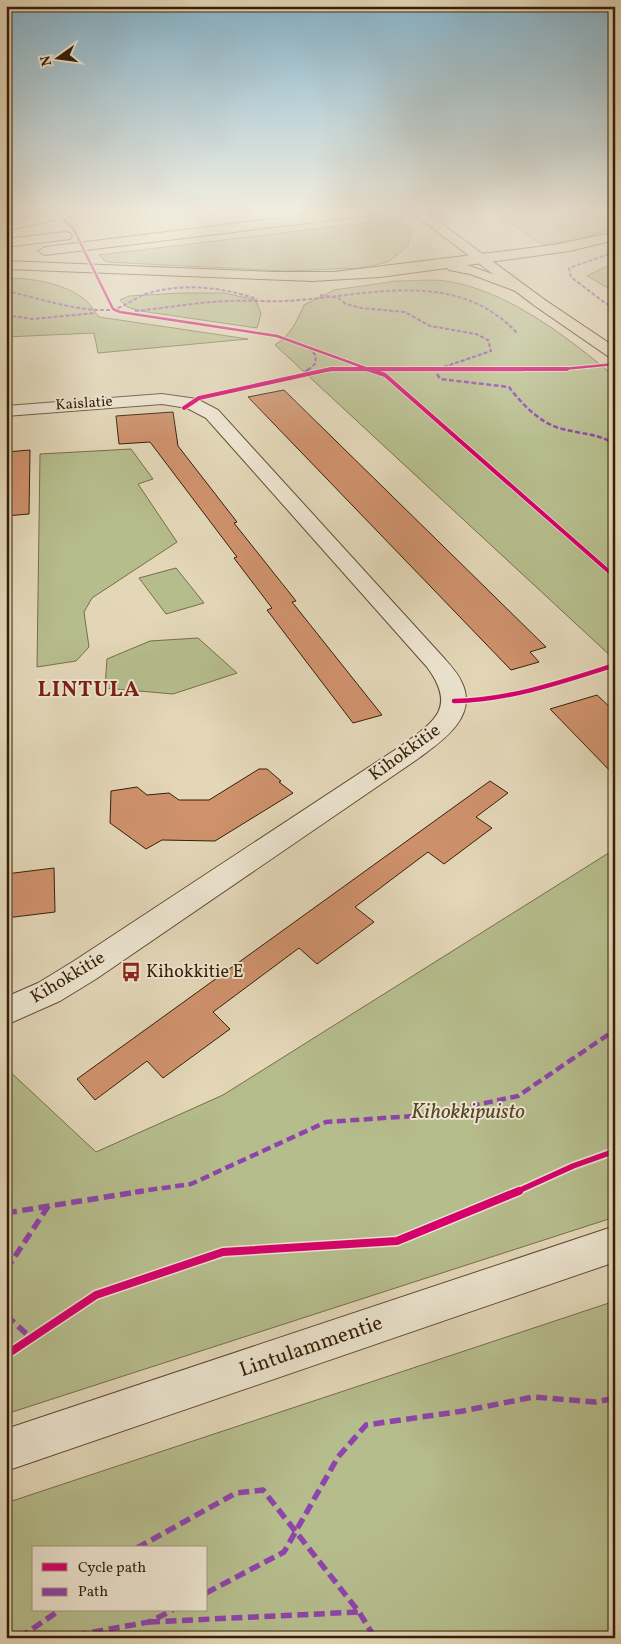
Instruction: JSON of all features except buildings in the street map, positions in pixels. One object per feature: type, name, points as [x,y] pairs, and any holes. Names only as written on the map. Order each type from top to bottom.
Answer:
[{"type":"main road","points":[[526,287],[615,345]]},
{"type":"main road","points":[[526,287],[615,354]]},
{"type":"street","name":"Kaislatie","points":[[6,411],[162,399]]},
{"type":"street","name":"Kihokkitie","points":[[6,1012],[49,992],[85,970],[410,752],[447,723],[453,708],[451,684],[435,662],[212,414],[191,403],[162,399]]},
{"type":"street","name":"Lintulammentie","points":[[6,1450],[615,1244]]},
{"type":"green space","points":[[6,287],[61,287],[86,301],[99,317],[248,339],[98,353],[94,333],[6,337]]},
{"type":"green space","points":[[357,287],[471,287],[492,294],[536,318],[578,347],[615,377],[615,660],[275,345],[289,333],[304,305],[334,290]]},
{"type":"green space","points":[[606,287],[615,287],[615,292]]},
{"type":"green space","points":[[224,293],[256,300],[261,314],[257,328],[141,311],[127,307],[120,300],[129,296]]},
{"type":"green space","points":[[131,449],[153,479],[138,484],[177,542],[92,598],[84,612],[89,647],[76,661],[37,667],[40,454]]},
{"type":"green space","points":[[176,568],[204,603],[166,614],[139,578]]},
{"type":"green space","points":[[198,638],[237,673],[173,694],[105,688],[107,659],[150,641]]},
{"type":"green space","name":"Kihokkipuisto","points":[[615,849],[615,1217],[6,1414],[6,1068],[96,1152],[223,1095]]},
{"type":"green space","points":[[615,1301],[615,1638],[6,1638],[6,1503]]},
{"type":"marked path","points":[[584,287],[605,303],[615,307]]},
{"type":"marked path","points":[[6,291],[69,305],[108,310],[118,308],[147,294],[174,289],[217,289],[257,299]]},
{"type":"marked path","points":[[135,311],[228,301],[287,301],[394,289],[449,295],[477,303],[502,317],[517,333]]},
{"type":"marked path","points":[[320,295],[338,298],[346,304],[361,308],[405,312],[430,326],[476,334],[488,340],[491,351],[477,357],[442,366],[435,370],[440,379],[509,387],[531,411],[553,426],[602,437],[615,444]]},
{"type":"marked path","points":[[6,315],[32,319],[96,313]]},
{"type":"marked path","points":[[305,372],[315,364],[316,356],[310,349]]},
{"type":"marked path","points":[[6,1213],[191,1184],[326,1122],[428,1115],[518,1096],[615,1030]]},
{"type":"marked path","points":[[6,1270],[49,1205]]},
{"type":"marked path","points":[[6,1315],[31,1338]]},
{"type":"marked path","points":[[208,1592],[284,1552],[338,1457],[366,1425],[463,1411],[533,1397],[596,1402],[615,1398]]},
{"type":"marked path","points":[[141,1546],[236,1493],[263,1490],[359,1612],[375,1638]]},
{"type":"marked path","points":[[19,1638],[57,1612]]},
{"type":"marked path","points":[[60,1638],[149,1622],[169,1612]]},
{"type":"marked path","points":[[149,1622],[359,1612]]},
{"type":"cycle path","points":[[102,287],[113,309],[120,312],[277,336],[385,375],[615,577]]},
{"type":"cycle path","points":[[184,408],[199,398],[331,369],[552,370],[615,364]]},
{"type":"cycle path","points":[[454,701],[475,701],[516,695],[615,665]]},
{"type":"cycle path","points":[[6,1355],[96,1295],[223,1252],[397,1241],[482,1208],[573,1166],[615,1151]]},
{"type":"place","name":"Kihokkitie E","points":[[131,972]]},
{"type":"district","name":"LINTULA","points":[[89,690]]}]
